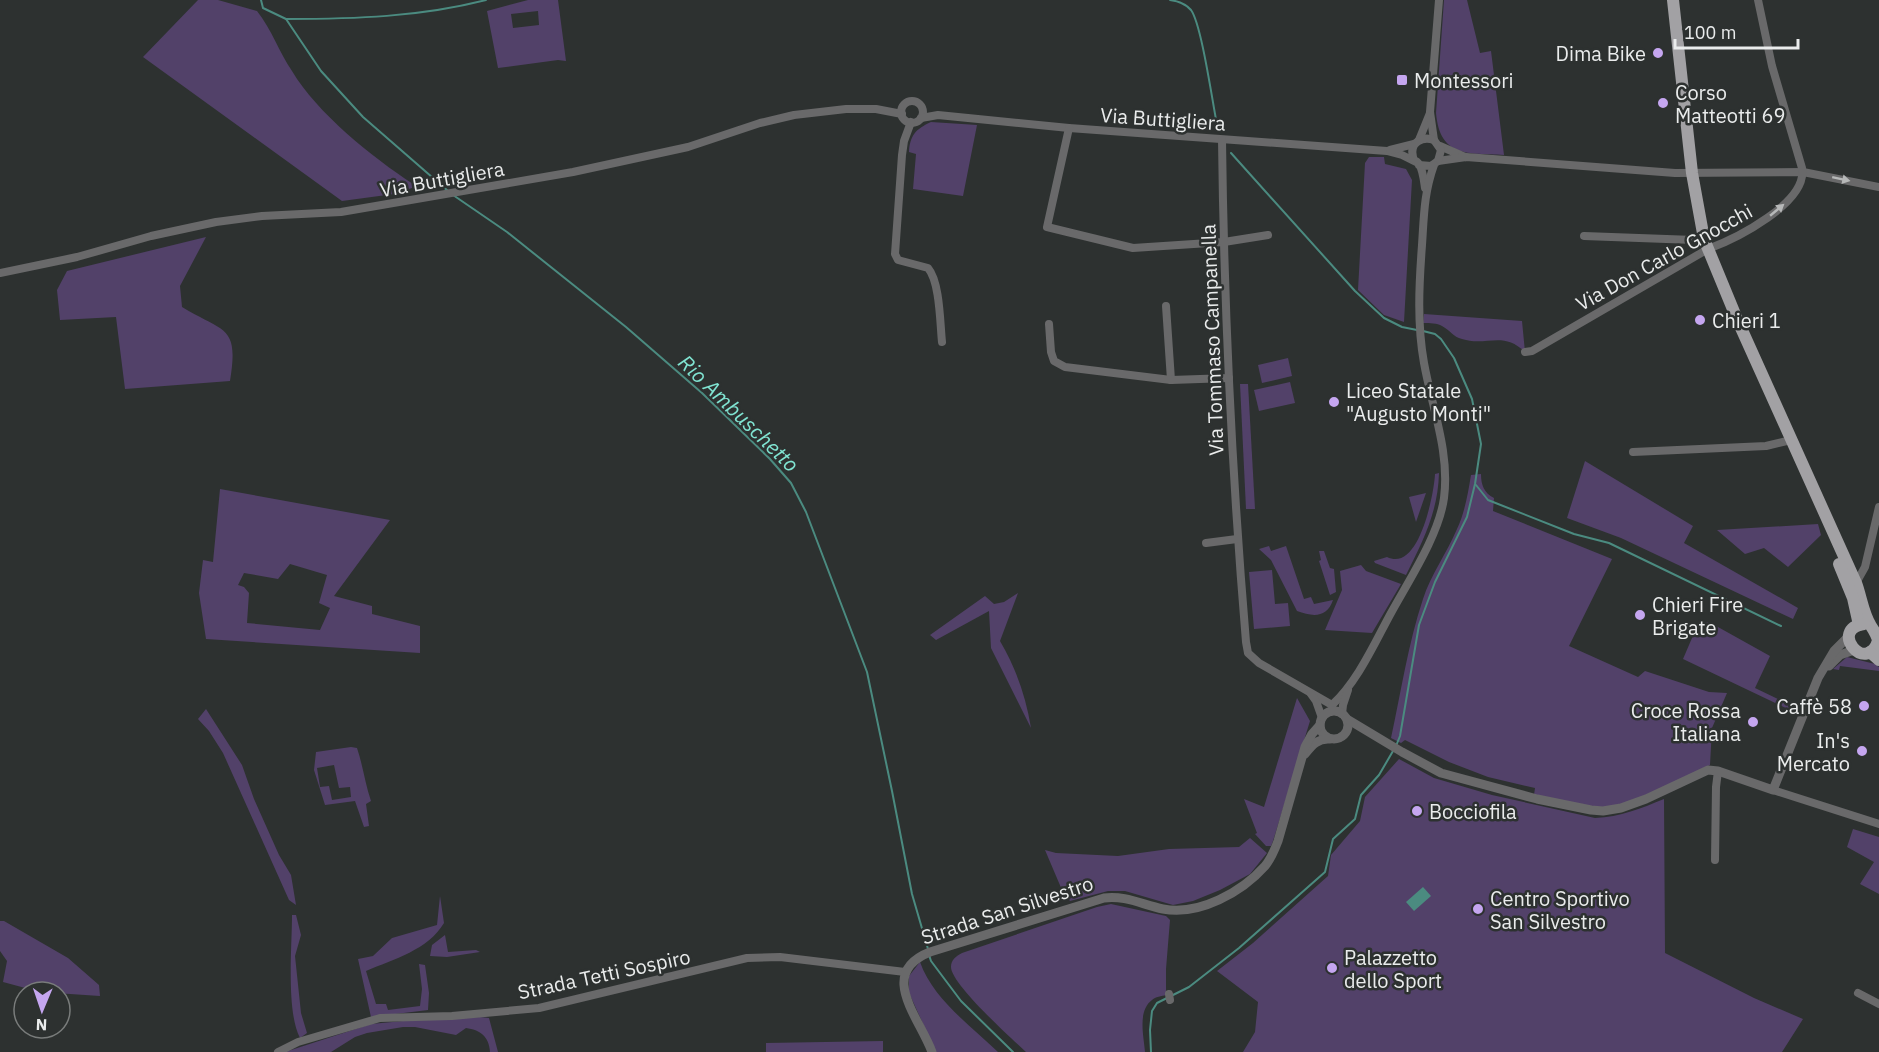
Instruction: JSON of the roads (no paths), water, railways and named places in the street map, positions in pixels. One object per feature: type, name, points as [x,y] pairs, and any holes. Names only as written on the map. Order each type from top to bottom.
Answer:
[{"type":"main road","points":[[1673,0],[1692,173],[1706,244],[1856,583],[1865,625]]},
{"type":"main road","points":[[1820,506],[1837,560],[1853,598],[1865,625],[1876,632],[1877,649],[1862,653],[1854,650],[1849,636],[1851,631],[1865,625]]},
{"type":"street","points":[[1338,712],[1349,686],[1432,537],[1444,499],[1446,470],[1442,437],[1424,365],[1419,323],[1419,285],[1426,190],[1441,154],[1430,112],[1439,0]]},
{"type":"street","points":[[1758,0],[1772,66],[1803,172]]},
{"type":"street","points":[[914,101],[923,108],[921,118],[917,122],[905,120],[903,110],[908,102],[914,101]]},
{"type":"street","name":"Via Buttigliera","points":[[923,108],[938,115]]},
{"type":"street","name":"Via Buttigliera","points":[[0,273],[77,257],[151,236],[216,222],[262,216],[341,212],[505,185],[688,147],[760,123],[794,115],[846,109],[903,110]]},
{"type":"street","points":[[1426,190],[1412,153],[1430,112]]},
{"type":"street","name":"Via Buttigliera","points":[[921,118],[938,115],[1069,128],[1387,151],[1402,155],[1417,163]]},
{"type":"street","points":[[911,122],[902,155],[895,254],[897,260],[928,268],[931,271],[935,284],[942,342]]},
{"type":"street","points":[[1069,128],[1047,227],[1133,248],[1224,242],[1268,235]]},
{"type":"street","points":[[1417,142],[1426,138],[1466,157]]},
{"type":"street","name":"Via Tommaso Campanella","points":[[1222,140],[1229,378],[1237,539],[1248,653],[1259,663],[1310,692],[1338,712]]},
{"type":"street","name":"Via Buttigliera","points":[[1387,151],[1417,142]]},
{"type":"street","points":[[1417,163],[1427,167],[1466,157],[1692,173],[1803,172],[1879,188]]},
{"type":"street","name":"Via Don Carlo Gnocchi","points":[[1525,352],[1532,351],[1706,244],[1730,241],[1779,210],[1793,194],[1803,172]]},
{"type":"street","points":[[1584,236],[1694,240],[1706,244]]},
{"type":"street","points":[[1166,306],[1171,380]]},
{"type":"street","points":[[1049,324],[1054,361],[1065,367],[1171,380],[1229,378]]},
{"type":"street","points":[[1633,452],[1766,446],[1791,440]]},
{"type":"street","points":[[1856,583],[1865,567],[1879,507]]},
{"type":"street","points":[[1206,543],[1237,539]]},
{"type":"street","points":[[1773,789],[1818,678],[1834,651],[1849,636]]},
{"type":"street","points":[[1824,668],[1840,655],[1854,650]]},
{"type":"street","points":[[1321,722],[1338,712],[1349,686]]},
{"type":"street","points":[[1310,692],[1316,701],[1323,734],[1331,739],[1361,734],[1378,738]]},
{"type":"street","points":[[1338,712],[1348,728],[1343,736]]},
{"type":"street","points":[[1338,712],[1402,752],[1441,772],[1490,788],[1555,803],[1603,811],[1622,808],[1708,770],[1718,771],[1879,824]]},
{"type":"street","name":"Strada San Silvestro","points":[[905,972],[910,964],[920,956],[1104,898],[1122,898],[1174,910],[1202,906],[1224,897],[1253,877],[1266,865],[1273,854],[1305,747],[1321,722]]},
{"type":"street","name":"Strada San Silvestro","points":[[1302,759],[1322,738],[1331,739]]},
{"type":"street","points":[[1715,860],[1718,771]]},
{"type":"street","name":"Strada Tetti Sospiro","points":[[278,1052],[298,1042],[380,1018],[452,1016],[539,1008],[747,958],[784,957],[905,972]]},
{"type":"street","points":[[905,972],[903,981],[905,993],[932,1052]]},
{"type":"street","points":[[1858,993],[1879,1004]]},
{"type":"waterway","name":"Rio Ambuschetto","points":[[261,0],[263,8],[286,19],[321,71],[363,117],[448,191]]},
{"type":"waterway","points":[[286,19],[387,16],[461,6],[486,0]]},
{"type":"waterway","points":[[1170,0],[1187,6],[1195,19],[1203,48],[1218,130]]},
{"type":"waterway","points":[[1231,153],[1355,291],[1384,318],[1402,327],[1417,330]]},
{"type":"waterway","name":"Rio Ambuschetto","points":[[453,195],[507,232],[626,327],[702,393],[770,459],[791,483],[806,512],[867,672],[912,894],[928,949]]},
{"type":"waterway","points":[[1396,746],[1400,736],[1419,625],[1435,582],[1467,517],[1481,444],[1472,399],[1454,358],[1441,339],[1435,334],[1423,331]]},
{"type":"waterway","points":[[1476,485],[1488,500],[1574,534],[1609,543],[1781,626]]},
{"type":"waterway","points":[[1151,1052],[1152,1011],[1157,1003],[1189,987],[1239,948],[1325,872],[1333,839],[1355,819],[1361,795],[1379,775],[1393,751]]},
{"type":"waterway","name":"Rio Ambuschetto","points":[[929,955],[961,1001],[1013,1052]]},
{"type":"place","name":"Dima Bike","points":[[1658,53]]},
{"type":"place","name":"Montessori","points":[[1402,80]]},
{"type":"place","name":"Corso Matteotti 69","points":[[1663,103]]},
{"type":"place","name":"Chieri 1","points":[[1700,320]]},
{"type":"place","name":"Liceo Statale \"Augusto Monti\"","points":[[1334,402]]},
{"type":"place","name":"Chieri Fire Brigate","points":[[1640,615]]},
{"type":"place","name":"Caffè 58","points":[[1864,706]]},
{"type":"place","name":"Croce Rossa Italiana","points":[[1753,722]]},
{"type":"place","name":"In's Mercato","points":[[1862,751]]},
{"type":"place","name":"Bocciofila","points":[[1417,811]]},
{"type":"place","name":"Centro Sportivo San Silvestro","points":[[1478,909]]},
{"type":"place","name":"Palazzetto dello Sport","points":[[1332,968]]}]
